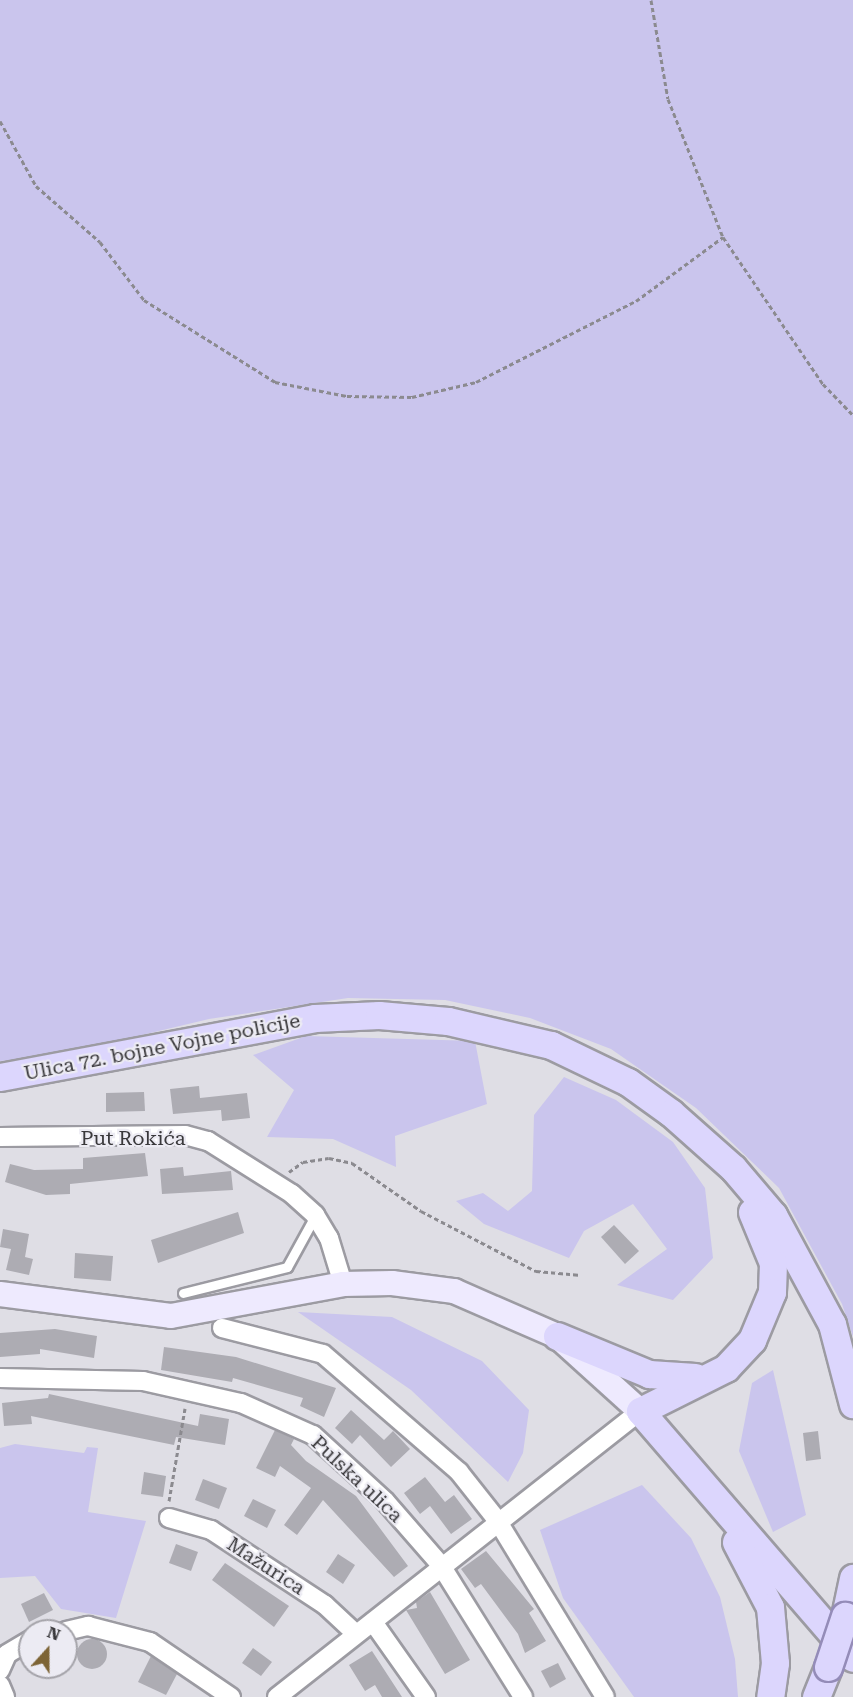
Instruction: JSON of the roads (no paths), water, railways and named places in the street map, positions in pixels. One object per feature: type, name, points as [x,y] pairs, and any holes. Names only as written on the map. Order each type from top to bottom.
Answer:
[{"type":"main road","name":"Ulica 72. bojne Vojne policije","points":[[0,1077],[315,1018],[380,1015],[448,1021],[509,1032],[587,1060],[671,1113],[732,1167],[773,1215],[816,1288],[832,1324],[853,1404]]},
{"type":"main road","points":[[732,1167],[735,1184],[768,1241],[772,1292],[753,1340],[726,1368],[640,1411],[853,1658]]},
{"type":"main road","points":[[557,1336],[649,1374],[709,1377]]},
{"type":"main road","points":[[716,1501],[770,1607],[775,1663],[770,1697]]},
{"type":"main road","points":[[816,1697],[845,1616],[853,1578]]},
{"type":"street","name":"Put Rokića","points":[[0,1137],[185,1135],[208,1141],[276,1183],[315,1215],[329,1238],[343,1284]]},
{"type":"street","points":[[0,1294],[141,1315],[224,1310],[343,1284],[392,1282],[454,1291],[557,1336],[640,1411],[440,1564],[374,1623],[354,1632],[276,1697]]},
{"type":"street","points":[[222,1328],[323,1354],[452,1465],[497,1520],[605,1697]]},
{"type":"street","name":"Pulska ulica","points":[[0,1378],[143,1381],[241,1403],[313,1435],[385,1501],[440,1564],[523,1697]]},
{"type":"street","name":"Mažurica","points":[[169,1518],[211,1530],[325,1605],[354,1632]]},
{"type":"street","points":[[374,1623],[426,1697]]},
{"type":"street","points":[[78,1628],[88,1626],[150,1641],[231,1697]]},
{"type":"street","points":[[0,1670],[7,1654],[18,1647]]},
{"type":"street","points":[[0,1685],[5,1697]]},
{"type":"lane","points":[[183,1293],[287,1267],[315,1215]]}]
